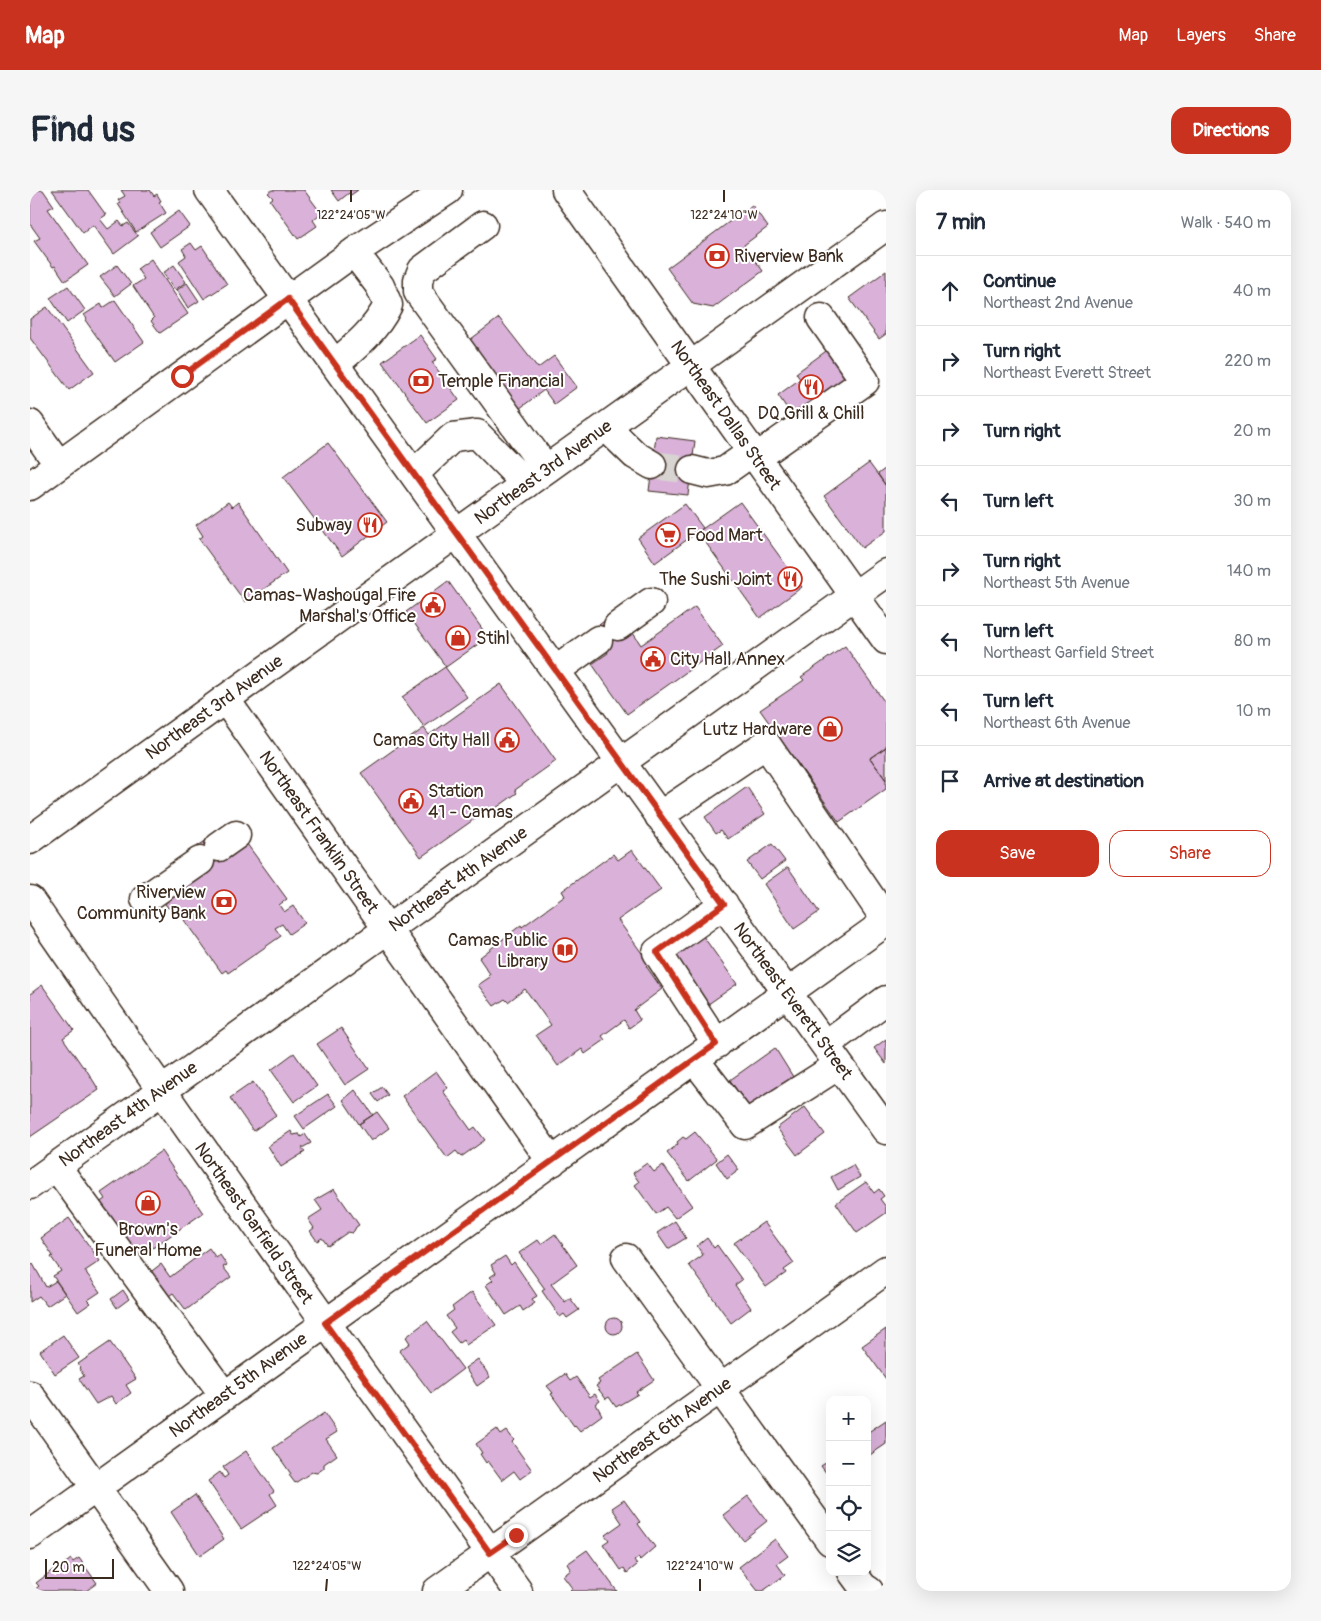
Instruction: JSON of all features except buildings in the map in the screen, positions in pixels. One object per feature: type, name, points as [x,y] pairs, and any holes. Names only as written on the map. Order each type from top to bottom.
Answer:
[{"type":"street","name":"Northeast Everett Street","points":[[209,190],[886,1130]]},
{"type":"street","points":[[30,486],[354,252],[448,190]]},
{"type":"street","name":"Northeast Dallas Street","points":[[566,190],[886,640]]},
{"type":"street","points":[[483,225],[422,270],[418,280],[418,292],[536,476]]},
{"type":"street","name":"Northeast 3rd Avenue","points":[[30,840],[886,226]]},
{"type":"street","points":[[335,364],[371,331],[388,305],[380,286],[354,252]]},
{"type":"street","points":[[692,470],[708,474],[725,471],[754,455],[865,381],[821,318]]},
{"type":"street","points":[[30,424],[59,464]]},
{"type":"street","points":[[606,427],[635,455],[652,465]]},
{"type":"street","points":[[414,474],[453,437],[477,434],[536,476]]},
{"type":"street","name":"Northeast 4th Avenue","points":[[30,1185],[886,573]]},
{"type":"street","points":[[555,671],[651,602]]},
{"type":"street","name":"Northeast Franklin Street","points":[[225,699],[552,1162]]},
{"type":"street","points":[[660,816],[766,744],[883,931]]},
{"type":"street","points":[[145,899],[218,848]]},
{"type":"street","name":"Northeast Garfield Street","points":[[30,900],[161,1091],[518,1591]]},
{"type":"street","points":[[716,1044],[657,952],[724,904]]},
{"type":"street","name":"Northeast 5th Avenue","points":[[30,1535],[787,993],[883,931]]},
{"type":"street","points":[[694,1059],[745,1125],[832,1055],[886,1000]]},
{"type":"street","points":[[56,1166],[224,1395]]},
{"type":"street","points":[[626,1258],[826,1535]]},
{"type":"street","name":"Northeast 6th Avenue","points":[[437,1591],[886,1270]]},
{"type":"street","points":[[30,1395],[169,1591]]},
{"type":"street","points":[[855,1576],[863,1587],[869,1591]]},
{"type":"tunnel","points":[[652,465],[692,470]]},
{"type":"place","name":"Riverview Bank","points":[[717,256]]},
{"type":"place","name":"Temple Financial","points":[[421,381]]},
{"type":"place","name":"DQ Grill & Chill","points":[[811,387]]},
{"type":"place","name":"Subway","points":[[370,525]]},
{"type":"place","name":"Food Mart","points":[[668,535]]},
{"type":"place","name":"The Sushi Joint","points":[[790,579]]},
{"type":"place","name":"Camas-Washougal Fire Marshal's Office","points":[[433,605]]},
{"type":"place","name":"Stihl","points":[[458,638]]},
{"type":"place","name":"City Hall Annex","points":[[653,659]]},
{"type":"place","name":"Lutz Hardware","points":[[830,729]]},
{"type":"place","name":"Camas City Hall","points":[[507,740]]},
{"type":"place","name":"Station 41 - Camas","points":[[411,801]]},
{"type":"place","name":"Riverview Community Bank","points":[[224,902]]},
{"type":"place","name":"Camas Public Library","points":[[565,950]]},
{"type":"place","name":"Brown's Funeral Home","points":[[148,1203]]},
{"type":"route","points":[[182,376],[288,299],[724,904],[657,952],[716,1044],[325,1323],[490,1553],[516,1535]]}]
